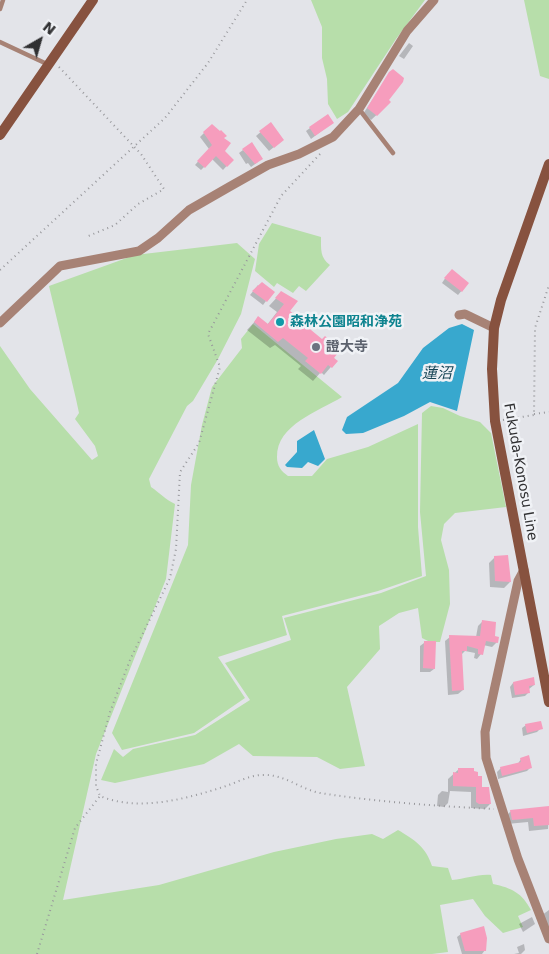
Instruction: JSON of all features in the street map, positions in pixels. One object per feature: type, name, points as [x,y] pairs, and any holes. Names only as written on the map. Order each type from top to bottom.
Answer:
[{"type":"main road","points":[[0,135],[93,0]]},
{"type":"main road","name":"Fukuda-Konosu Line","points":[[549,164],[501,300],[494,328],[492,369],[495,421],[549,702]]},
{"type":"street","points":[[0,323],[60,266],[139,251],[158,238],[189,210],[268,165],[325,143],[359,109],[406,31],[434,0]]},
{"type":"street","points":[[459,315],[465,314],[494,328]]},
{"type":"street","points":[[524,570],[518,581],[485,732],[486,758],[501,809],[549,939]]},
{"type":"lane","points":[[0,9],[4,0]]},
{"type":"lane","points":[[0,42],[50,63]]},
{"type":"lane","points":[[359,109],[393,153]]},
{"type":"path","points":[[0,270],[165,118],[190,88],[248,0]]},
{"type":"path","points":[[50,63],[134,146],[164,190],[138,204],[115,225],[86,237]]},
{"type":"path","points":[[325,143],[322,151],[309,167],[281,196],[208,334],[220,367],[199,443],[180,472],[176,549],[170,578],[130,660],[110,712],[96,764],[96,786],[100,796],[113,801],[171,800],[261,775],[287,779],[326,794],[439,807],[501,809]]},
{"type":"path","points":[[534,414],[534,334],[549,285]]},
{"type":"path","points":[[495,421],[549,412]]},
{"type":"path","points":[[37,954],[75,828],[100,796]]},
{"type":"green space","points":[[311,0],[425,0],[396,39],[348,112],[337,119],[328,104],[327,79],[322,58],[322,27]]},
{"type":"green space","points":[[524,0],[549,0],[549,79],[540,76]]},
{"type":"green space","points":[[272,223],[321,237],[323,256],[330,265],[306,291],[299,286],[293,293],[277,283],[274,287],[255,271],[259,244]]},
{"type":"green space","points":[[237,243],[255,259],[241,314],[218,359],[193,401],[187,406],[149,479],[151,487],[175,504],[166,579],[96,754],[63,900],[159,885],[274,852],[336,839],[372,834],[383,839],[398,830],[410,837],[423,849],[430,859],[432,866],[448,868],[452,880],[491,875],[493,884],[516,892],[524,899],[531,910],[518,916],[523,927],[503,933],[485,916],[473,899],[440,905],[448,952],[432,954],[0,954],[0,346],[30,389],[92,460],[98,456],[95,446],[75,419],[79,413],[49,286],[135,255]]},
{"type":"green space","points":[[253,324],[342,397],[300,420],[284,436],[279,446],[277,460],[280,468],[288,476],[312,476],[327,459],[368,447],[418,424],[418,527],[422,576],[378,591],[282,616],[287,635],[218,657],[245,698],[194,733],[122,750],[112,733],[188,545],[191,485],[202,425],[212,387],[242,348],[241,339]]},
{"type":"green space","points":[[431,406],[443,408],[480,422],[491,433],[506,507],[455,513],[444,524],[441,540],[449,570],[450,604],[440,642],[430,642],[422,638],[418,608],[399,613],[379,626],[380,649],[347,687],[365,766],[340,769],[317,757],[253,756],[239,744],[204,764],[115,783],[101,780],[114,749],[123,757],[133,749],[195,735],[250,700],[225,663],[291,640],[284,618],[381,593],[426,576],[420,512],[422,413]]},
{"type":"water","name":"蓮沼","points":[[462,324],[474,330],[457,411],[430,402],[404,416],[363,433],[346,434],[342,430],[347,417],[398,383],[423,348],[449,328]]},
{"type":"water","points":[[314,430],[325,459],[318,466],[308,462],[302,468],[287,467],[285,465],[297,452],[297,441]]},
{"type":"building","points":[[393,69],[404,78],[403,82],[389,100],[391,102],[377,116],[367,108],[389,72]]},
{"type":"building","points":[[328,114],[334,123],[315,136],[309,127]]},
{"type":"building","points":[[271,122],[284,140],[274,148],[259,131]]},
{"type":"building","points":[[212,124],[227,136],[224,138],[231,143],[225,151],[234,160],[227,167],[216,156],[205,168],[197,161],[212,145],[203,132]]},
{"type":"building","points":[[252,142],[263,159],[255,164],[242,149]]},
{"type":"building","points":[[452,269],[469,283],[462,292],[444,278]]},
{"type":"building","points":[[262,282],[275,292],[267,302],[252,291]]},
{"type":"building","name":"證大寺","points":[[281,291],[298,301],[290,311],[294,316],[322,339],[325,336],[341,349],[334,358],[338,361],[332,368],[328,365],[321,374],[305,361],[308,358],[283,338],[278,342],[254,322],[258,316],[268,324],[284,304],[275,298]]},
{"type":"building","points":[[508,555],[511,582],[495,581],[494,556]]},
{"type":"building","points":[[482,620],[496,622],[495,636],[499,637],[498,643],[486,641],[483,655],[478,654],[478,649],[467,646],[467,651],[462,651],[464,690],[452,691],[449,635],[480,636]]},
{"type":"building","points":[[424,641],[436,641],[435,669],[423,668]]},
{"type":"building","points":[[534,677],[535,685],[529,686],[530,693],[515,695],[513,682]]},
{"type":"building","points":[[541,721],[543,729],[527,733],[525,724]]},
{"type":"building","points":[[529,755],[532,768],[502,776],[500,767],[521,762],[520,758]]},
{"type":"building","points":[[458,768],[474,768],[474,771],[478,772],[478,776],[482,776],[482,787],[489,787],[491,804],[479,804],[476,802],[476,787],[453,786],[453,772],[458,773]]},
{"type":"building","points":[[549,806],[549,825],[534,826],[533,818],[512,820],[510,810]]},
{"type":"building","points":[[484,926],[487,938],[486,951],[465,951],[460,933]]},
{"type":"place","name":"森林公園昭和浄苑","points":[[280,322]]},
{"type":"place","name":"證大寺","points":[[316,347]]}]
